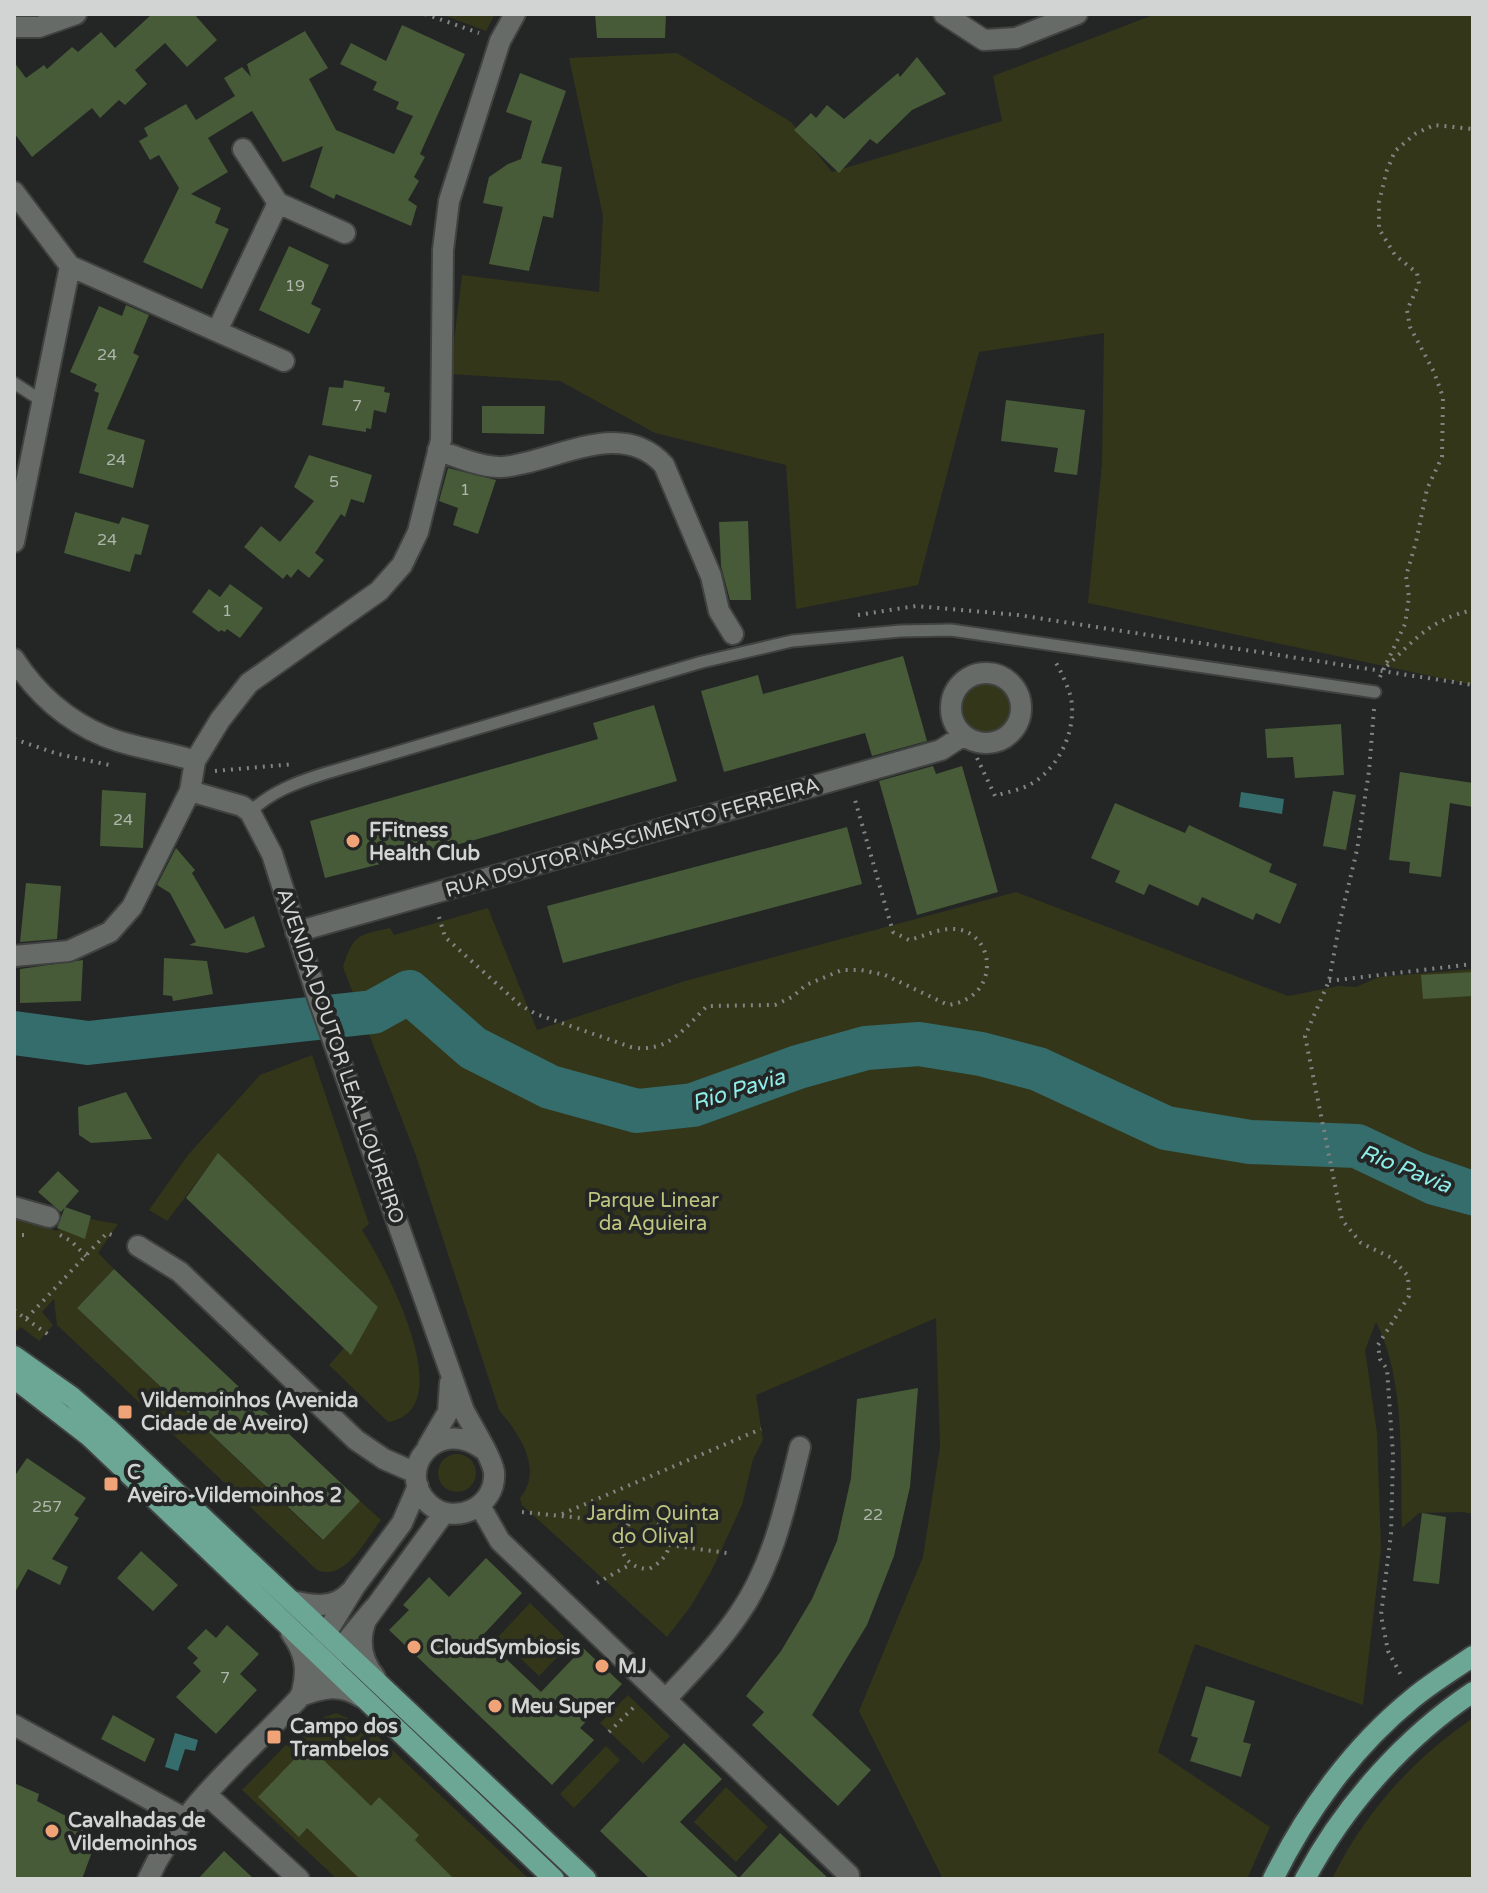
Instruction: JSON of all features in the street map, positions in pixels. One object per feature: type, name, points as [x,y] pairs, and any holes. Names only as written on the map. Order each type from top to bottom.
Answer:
[{"type":"main road","points":[[14,1356],[99,1420],[285,1609],[324,1656],[374,1708],[554,1879]]},
{"type":"main road","points":[[14,1378],[89,1436],[285,1609]]},
{"type":"main road","points":[[324,1656],[388,1692],[586,1879]]},
{"type":"main road","points":[[1273,1879],[1291,1841],[1349,1762],[1411,1699],[1473,1656]]},
{"type":"main road","points":[[1305,1879],[1336,1827],[1371,1783],[1415,1737],[1473,1692]]},
{"type":"street","points":[[14,27],[39,27],[76,14]]},
{"type":"street","points":[[14,956],[69,951],[110,932],[132,907],[220,720],[249,683],[379,591],[402,565],[418,532],[441,440],[443,250],[449,201],[500,41],[515,14]]},
{"type":"street","points":[[944,14],[984,40],[1016,38],[1077,14]]},
{"type":"street","points":[[243,149],[278,203],[345,233]]},
{"type":"street","points":[[14,192],[70,266],[284,361]]},
{"type":"street","points":[[217,331],[278,203]]},
{"type":"street","points":[[14,542],[70,266]]},
{"type":"street","points":[[438,450],[500,468],[582,446],[609,443],[640,446],[653,453],[664,465],[711,576],[719,611],[733,634]]},
{"type":"street","points":[[14,659],[28,682],[64,714],[105,737],[193,774],[250,812]]},
{"type":"street","name":"RUA DOUTOR NASCIMENTO FERREIRA","points":[[296,932],[941,750],[964,735]]},
{"type":"street","name":"AVENIDA DOUTOR LEAL LOUREIRO","points":[[250,812],[272,854],[316,992],[464,1411],[490,1460],[493,1485],[480,1506]]},
{"type":"street","points":[[14,1207],[49,1217]]},
{"type":"street","points":[[138,1246],[180,1272],[356,1440],[417,1480],[423,1498],[432,1507],[457,1515],[480,1506],[500,1541],[849,1878]]},
{"type":"street","name":"AVENIDA DOUTOR LEAL LOUREIRO","points":[[324,1656],[339,1613],[402,1523],[417,1480],[419,1461],[448,1412],[448,1364]]},
{"type":"street","points":[[426,1450],[436,1442],[461,1437],[483,1449]]},
{"type":"street","points":[[666,1699],[739,1614],[759,1577],[784,1514],[800,1447]]},
{"type":"street","points":[[148,1879],[159,1855],[184,1818],[324,1656],[363,1624],[444,1513]]},
{"type":"street","points":[[324,1656],[301,1647],[285,1609],[333,1604],[343,1599],[355,1586]]},
{"type":"street","points":[[363,1624],[366,1662],[388,1692]]},
{"type":"street","points":[[14,1725],[184,1818]]},
{"type":"street","points":[[206,1794],[299,1879]]},
{"type":"lane","points":[[14,383],[42,401]]},
{"type":"lane","points":[[250,812],[265,798],[323,774],[702,662],[792,641],[901,631],[951,630],[1375,692]]},
{"type":"path","points":[[425,14],[500,41]]},
{"type":"path","points":[[1411,1699],[1388,1651],[1381,1615],[1391,1534],[1393,1455],[1387,1369],[1380,1359],[1378,1345],[1409,1296],[1408,1276],[1392,1258],[1361,1243],[1342,1220],[1305,1036],[1329,981],[1357,850],[1369,771],[1375,692],[1405,624],[1409,597],[1406,576],[1427,489],[1442,457],[1443,397],[1434,372],[1410,327],[1407,310],[1419,284],[1417,273],[1395,255],[1379,229],[1379,202],[1395,151],[1415,134],[1434,125],[1473,129]]},
{"type":"path","points":[[852,615],[916,606],[1018,615],[1473,685]]},
{"type":"path","points":[[1383,671],[1435,623],[1473,610]]},
{"type":"path","points":[[977,758],[995,796],[1030,785],[1050,769],[1063,748],[1071,726],[1071,698],[1046,644]]},
{"type":"path","points":[[14,739],[58,754],[117,766]]},
{"type":"path","points":[[193,774],[304,762]]},
{"type":"path","points":[[439,917],[445,937],[520,1005],[536,1014],[620,1044],[647,1050],[672,1038],[707,1006],[775,1005],[792,997],[806,985],[842,970],[885,975],[948,1005],[970,998],[982,986],[987,972],[983,948],[967,932],[953,928],[909,940],[893,932],[855,800]]},
{"type":"path","points":[[1329,981],[1473,964]]},
{"type":"path","points":[[26,1319],[107,1233],[138,1246]]},
{"type":"path","points":[[14,1310],[49,1335]]},
{"type":"path","points":[[560,1515],[761,1429]]},
{"type":"path","points":[[522,1512],[630,1523],[646,1519],[657,1522],[668,1535],[665,1559],[649,1569],[631,1564],[622,1554],[621,1544],[630,1523]]},
{"type":"path","points":[[669,1545],[727,1553]]},
{"type":"path","points":[[597,1583],[631,1564]]},
{"type":"path","points":[[609,1732],[637,1704]]},
{"type":"green space","points":[[441,14],[495,14],[486,31]]},
{"type":"green space","points":[[1156,14],[1473,14],[1473,685],[1088,603],[1102,464],[1104,333],[979,352],[918,585],[796,609],[786,465],[655,433],[560,381],[450,374],[462,275],[599,292],[603,216],[569,58],[677,53],[791,122],[832,172],[1002,121],[993,76]]},
{"type":"green space","points":[[985,684],[1003,691],[1010,709],[1003,727],[985,734],[967,727],[960,709],[967,691]]},
{"type":"green space","points":[[1016,892],[1288,996],[1339,986],[1356,987],[1379,977],[1473,969],[1473,1170],[1380,1139],[1381,1181],[1428,1204],[1473,1216],[1473,1514],[1419,1513],[1402,1528],[1397,1396],[1386,1345],[1376,1322],[1365,1350],[1377,1433],[1381,1549],[1363,1705],[1195,1644],[1158,1752],[1270,1827],[1247,1879],[943,1879],[859,1711],[923,1557],[940,1447],[936,1318],[756,1395],[763,1440],[753,1459],[742,1505],[712,1570],[691,1606],[667,1637],[522,1505],[520,1498],[530,1475],[526,1452],[499,1410],[415,1153],[343,967],[350,948],[364,935],[390,928],[394,935],[488,908],[537,1030],[685,981]]},
{"type":"green space","points":[[312,1055],[369,1224],[362,1230],[400,1303],[419,1365],[419,1392],[409,1412],[388,1422],[329,1365],[344,1348],[351,1354],[378,1307],[218,1154],[167,1221],[149,1210],[188,1155],[260,1075]]},
{"type":"green space","points":[[14,1215],[85,1238],[90,1219],[118,1224],[98,1253],[114,1269],[77,1308],[322,1540],[360,1501],[381,1520],[354,1557],[337,1570],[317,1570],[57,1325],[54,1299],[42,1312],[53,1325],[39,1341],[21,1327],[14,1333]]},
{"type":"green space","points":[[457,1454],[470,1460],[476,1473],[470,1486],[457,1492],[444,1486],[438,1473],[444,1460]]},
{"type":"green space","points":[[530,1603],[571,1643],[539,1676],[498,1637]]},
{"type":"green space","points":[[628,1695],[670,1736],[643,1764],[600,1723]]},
{"type":"green space","points":[[336,1713],[368,1727],[529,1879],[337,1879],[242,1790],[307,1723]]},
{"type":"green space","points":[[1473,1718],[1473,1879],[1332,1879],[1359,1832],[1392,1789],[1430,1751]]},
{"type":"green space","points":[[606,1746],[620,1760],[574,1808],[560,1794]]},
{"type":"green space","points":[[726,1787],[768,1827],[736,1862],[694,1822]]},
{"type":"water","points":[[1241,792],[1284,799],[1282,814],[1239,807]]},
{"type":"water","points":[[1380,1138],[1473,1170],[1473,1216],[1428,1204],[1381,1181]]},
{"type":"water","points":[[175,1733],[198,1740],[195,1751],[185,1749],[178,1771],[165,1767]]},
{"type":"building","points":[[152,14],[194,14],[217,40],[187,67],[165,43],[135,70],[147,84],[125,105],[119,100],[100,118],[92,108],[32,157],[14,133],[14,62],[26,78],[44,65],[47,69],[72,47],[78,52],[101,32],[115,48]]},
{"type":"building","points":[[595,14],[666,14],[665,38],[597,38]]},
{"type":"building","points":[[402,25],[465,54],[420,154],[425,157],[414,177],[419,181],[408,200],[417,206],[411,226],[336,194],[334,199],[310,187],[323,146],[283,162],[252,111],[208,138],[228,172],[191,194],[221,208],[215,223],[229,229],[202,289],[143,262],[179,188],[159,155],[150,160],[139,141],[148,136],[144,128],[186,104],[196,120],[235,96],[224,78],[242,67],[251,77],[247,64],[305,31],[328,68],[309,79],[336,130],[394,154],[413,116],[396,109],[399,102],[373,90],[377,82],[340,64],[351,43],[386,61]]},
{"type":"building","points":[[917,57],[946,94],[912,110],[877,144],[870,139],[839,173],[794,130],[811,113],[816,118],[827,105],[844,119],[898,73],[900,77]]},
{"type":"building","points":[[520,73],[566,91],[541,163],[562,167],[553,218],[543,216],[529,271],[489,264],[503,207],[483,203],[489,177],[521,159],[532,121],[506,112]]},
{"type":"building","points":[[289,246],[329,265],[311,304],[321,309],[309,334],[259,310]]},
{"type":"building","points":[[126,305],[149,315],[133,353],[139,356],[107,429],[145,440],[133,488],[79,473],[99,393],[94,391],[97,384],[70,372],[99,306],[122,316]]},
{"type":"building","points":[[344,380],[385,387],[384,392],[390,393],[386,413],[374,410],[371,429],[366,428],[366,432],[322,425],[329,387],[343,388]]},
{"type":"building","points":[[1006,400],[1085,410],[1077,475],[1054,472],[1058,448],[1001,441]]},
{"type":"building","points":[[482,406],[545,406],[544,434],[482,433]]},
{"type":"building","points":[[309,455],[372,475],[364,503],[351,499],[345,517],[341,514],[315,553],[324,560],[309,578],[298,569],[291,578],[287,574],[283,579],[244,547],[261,526],[280,542],[314,501],[294,487]]},
{"type":"building","points":[[448,468],[496,480],[478,534],[453,525],[458,508],[439,501]]},
{"type":"building","points":[[75,512],[119,524],[122,517],[149,525],[141,555],[135,554],[130,572],[64,553]]},
{"type":"building","points":[[748,521],[751,600],[730,600],[721,566],[719,522]]},
{"type":"building","points":[[230,584],[263,608],[240,638],[227,629],[219,632],[192,612],[209,589],[220,597]]},
{"type":"building","points":[[903,656],[927,741],[872,756],[865,733],[724,772],[701,691],[758,675],[763,694]]},
{"type":"building","points":[[654,705],[677,781],[471,841],[325,878],[310,821],[598,739],[593,723]]},
{"type":"building","points":[[1341,724],[1344,775],[1295,778],[1293,757],[1267,758],[1265,729]]},
{"type":"building","points":[[933,766],[936,774],[962,766],[998,892],[917,915],[879,781]]},
{"type":"building","points":[[1400,772],[1473,783],[1473,807],[1450,803],[1441,877],[1409,873],[1410,862],[1389,860]]},
{"type":"building","points":[[102,790],[146,793],[143,848],[100,846]]},
{"type":"building","points":[[1333,791],[1356,795],[1346,850],[1323,846]]},
{"type":"building","points":[[1115,803],[1185,833],[1189,825],[1272,864],[1269,872],[1297,884],[1280,924],[1256,913],[1253,920],[1202,897],[1198,906],[1149,884],[1144,895],[1115,882],[1120,871],[1091,858]]},
{"type":"building","points":[[847,827],[862,884],[563,963],[547,906]]},
{"type":"building","points":[[176,848],[195,870],[192,873],[225,929],[254,916],[265,947],[247,953],[189,945],[196,942],[170,893],[157,885]]},
{"type":"building","points":[[26,883],[61,886],[57,939],[20,942]]},
{"type":"building","points":[[164,958],[207,961],[213,994],[173,1001],[172,996],[163,995]]},
{"type":"building","points":[[83,960],[81,1001],[20,1003],[20,969]]},
{"type":"building","points":[[1473,972],[1473,996],[1423,999],[1421,975]]},
{"type":"building","points":[[126,1092],[152,1139],[91,1143],[79,1135],[78,1107]]},
{"type":"building","points":[[218,1153],[378,1307],[351,1355],[186,1198]]},
{"type":"building","points":[[58,1171],[79,1191],[61,1212],[38,1192]]},
{"type":"building","points":[[65,1207],[91,1216],[85,1239],[57,1228]]},
{"type":"building","points":[[114,1269],[360,1501],[323,1540],[77,1308]]},
{"type":"building","points":[[918,1388],[910,1487],[894,1556],[867,1625],[812,1715],[871,1770],[838,1806],[752,1725],[764,1712],[746,1696],[781,1651],[812,1599],[837,1541],[851,1478],[857,1399]]},
{"type":"building","points":[[27,1458],[86,1498],[74,1515],[79,1518],[52,1559],[68,1567],[60,1585],[28,1569],[14,1594],[14,1477]]},
{"type":"building","points":[[1422,1513],[1446,1517],[1439,1584],[1413,1581]]},
{"type":"building","points":[[141,1551],[178,1585],[153,1611],[117,1578]]},
{"type":"building","points":[[486,1558],[522,1593],[482,1636],[541,1692],[583,1648],[622,1684],[580,1728],[594,1740],[552,1785],[389,1630],[409,1610],[403,1605],[429,1577],[449,1597]]},
{"type":"building","points":[[227,1625],[259,1654],[240,1674],[257,1690],[216,1734],[176,1697],[201,1671],[193,1663],[198,1658],[187,1648],[206,1629],[216,1638]]},
{"type":"building","points":[[1206,1686],[1255,1701],[1243,1742],[1251,1744],[1241,1777],[1190,1761],[1198,1738],[1191,1736]]},
{"type":"building","points":[[113,1715],[155,1739],[145,1762],[101,1739]]},
{"type":"building","points":[[684,1743],[722,1779],[680,1822],[739,1878],[780,1833],[829,1879],[650,1879],[600,1831]]},
{"type":"building","points":[[308,1745],[371,1806],[379,1797],[419,1835],[415,1840],[454,1879],[360,1879],[307,1828],[299,1837],[258,1797]]},
{"type":"building","name":"Cavalhadas de Vildemoinhos","points":[[14,1783],[39,1794],[37,1801],[89,1828],[95,1844],[82,1879],[14,1879]]},
{"type":"building","points":[[224,1851],[254,1879],[198,1879]]},
{"type":"waterway","name":"Rio Pavia","points":[[14,1033],[88,1043],[373,1012],[409,992],[473,1048],[550,1087],[637,1111],[693,1105],[798,1067],[866,1048],[919,1044],[981,1054],[1038,1069],[1166,1128],[1250,1142],[1357,1146],[1435,1183],[1473,1193]]},
{"type":"place","name":"FFitness Health Club","points":[[353,841]]},
{"type":"place","name":"Vildemoinhos (Avenida Cidade de Aveiro)","points":[[125,1412]]},
{"type":"place","name":"C Aveiro-Vildemoinhos 2","points":[[111,1484]]},
{"type":"place","name":"CloudSymbiosis","points":[[414,1647]]},
{"type":"place","name":"MJ","points":[[602,1666]]},
{"type":"place","name":"Meu Super","points":[[495,1706]]},
{"type":"place","name":"Campo dos Trambelos","points":[[274,1737]]},
{"type":"place","name":"Cavalhadas de Vildemoinhos","points":[[52,1831]]},
{"type":"park label","name":"Parque Linear da Aguieira","points":[[653,1212]]},
{"type":"park label","name":"Jardim Quinta do Olival","points":[[653,1524]]}]
